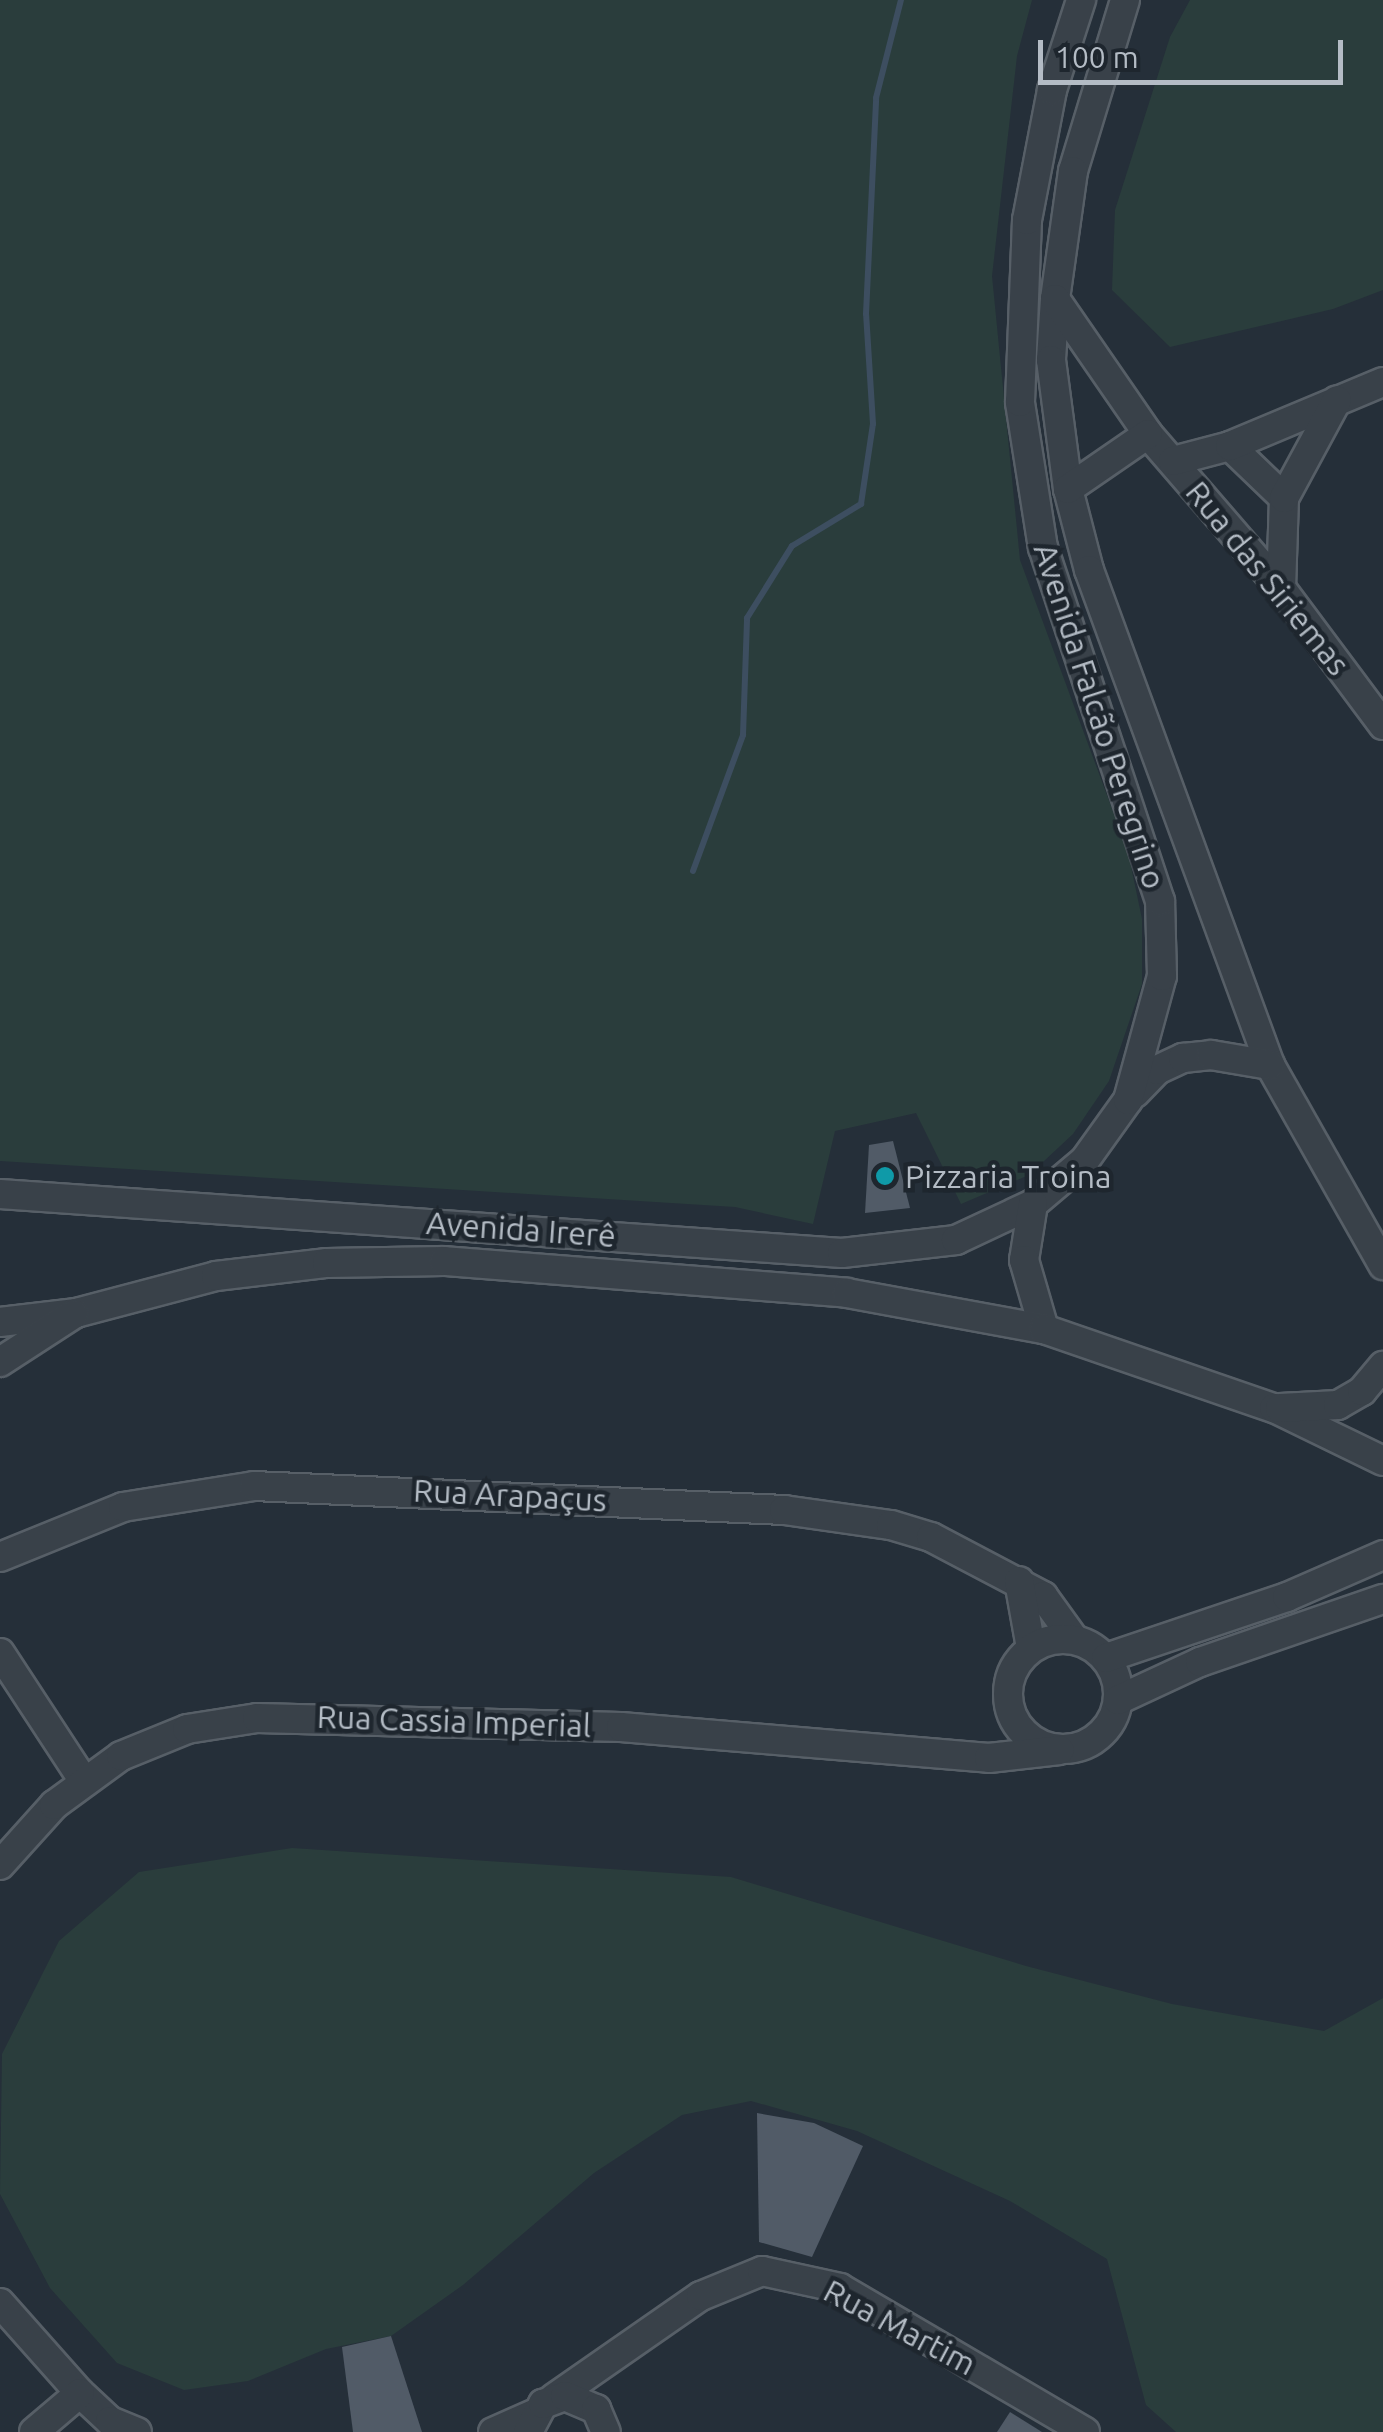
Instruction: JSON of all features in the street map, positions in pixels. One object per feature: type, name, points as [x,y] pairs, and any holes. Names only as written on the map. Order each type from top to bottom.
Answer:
[{"type":"street","name":"Avenida Falcão Peregrino","points":[[1033,1204],[1085,1160],[1128,1100],[1162,976],[1160,901],[1043,548],[1020,402],[1028,220],[1052,90],[1081,0]]},
{"type":"street","name":"Avenida Falcão Peregrino","points":[[1125,0],[1073,171],[1055,299],[1051,360],[1068,489],[1089,570],[1270,1065],[1383,1265]]},
{"type":"street","name":"Rua das Siriemas","points":[[1055,299],[1148,434],[1282,588],[1383,725]]},
{"type":"street","points":[[1173,461],[1230,446],[1383,382]]},
{"type":"street","points":[[1282,588],[1284,498],[1337,400]]},
{"type":"street","points":[[1068,489],[1148,434]]},
{"type":"street","points":[[1230,446],[1284,498]]},
{"type":"street","points":[[1128,1100],[1157,1070],[1183,1058],[1211,1055],[1270,1065]]},
{"type":"street","name":"Avenida Irerê","points":[[0,1194],[842,1253],[956,1240],[1033,1204]]},
{"type":"street","points":[[1033,1204],[1024,1260],[1044,1328],[1274,1408],[1383,1461]]},
{"type":"street","name":"Avenida Irerê","points":[[76,1313],[216,1276],[328,1263],[444,1261],[848,1292],[1044,1328]]},
{"type":"street","points":[[0,1322],[76,1313]]},
{"type":"street","points":[[0,1362],[76,1313]]},
{"type":"street","points":[[1274,1408],[1338,1405],[1362,1391],[1383,1366]]},
{"type":"street","name":"Rua Arapaçus","points":[[0,1557],[82,1520],[162,1496],[304,1485],[847,1518],[931,1537],[1019,1581],[1054,1606],[1074,1639]]},
{"type":"street","points":[[1106,1658],[1383,1556]]},
{"type":"street","points":[[1019,1581],[1031,1648]]},
{"type":"street","points":[[1118,1700],[1214,1657],[1383,1599]]},
{"type":"street","points":[[1204,1625],[1214,1657]]},
{"type":"street","points":[[1074,1639],[1106,1658],[1118,1700],[1114,1716],[1092,1742],[1060,1750],[1028,1738],[1016,1724],[1009,1709],[1010,1675],[1031,1648],[1074,1639]]},
{"type":"street","points":[[0,1653],[83,1780]]},
{"type":"street","name":"Rua Cassia Imperial","points":[[0,1866],[83,1780],[187,1730],[309,1714],[712,1733],[955,1756],[1013,1758],[1060,1750]]},
{"type":"street","points":[[955,1756],[1016,1724]]},
{"type":"street","name":"Rua Martim","points":[[493,2432],[539,2415],[606,2361],[731,2282],[762,2271],[792,2274],[840,2288],[1085,2432]]},
{"type":"street","points":[[0,2303],[113,2427],[137,2432]]},
{"type":"street","points":[[601,2421],[606,2361]]},
{"type":"street","points":[[34,2432],[80,2394]]},
{"type":"street","points":[[539,2415],[577,2397],[601,2421]]},
{"type":"green space","points":[[0,0],[1032,0],[1017,56],[992,276],[1020,560],[1128,852],[1142,919],[1142,984],[1109,1081],[1073,1134],[1029,1175],[961,1204],[916,1113],[835,1131],[813,1224],[735,1207],[0,1161]]},
{"type":"green space","points":[[1190,0],[1383,0],[1383,290],[1333,309],[1170,347],[1112,290],[1115,210],[1170,37]]},
{"type":"green space","points":[[292,1848],[731,1877],[1026,1966],[1172,2004],[1324,2031],[1383,1998],[1383,2432],[1176,2432],[1146,2405],[1107,2259],[1010,2201],[857,2131],[751,2101],[682,2115],[594,2173],[463,2285],[391,2336],[326,2349],[248,2381],[184,2390],[117,2363],[50,2288],[0,2194],[2,2054],[59,1941],[139,1872]]},
{"type":"building","name":"Pizzaria Troina","points":[[893,1141],[910,1208],[865,1213],[869,1145]]},
{"type":"building","points":[[757,2113],[814,2123],[863,2146],[812,2257],[759,2242]]},
{"type":"building","points":[[391,2336],[422,2432],[353,2432],[342,2347]]},
{"type":"building","points":[[1010,2412],[1042,2432],[997,2432]]},
{"type":"waterway","points":[[693,871],[743,735],[747,618],[792,546],[861,504],[873,424],[866,314],[876,98],[901,0]]},
{"type":"place","name":"Pizzaria Troina","points":[[885,1176]]}]
